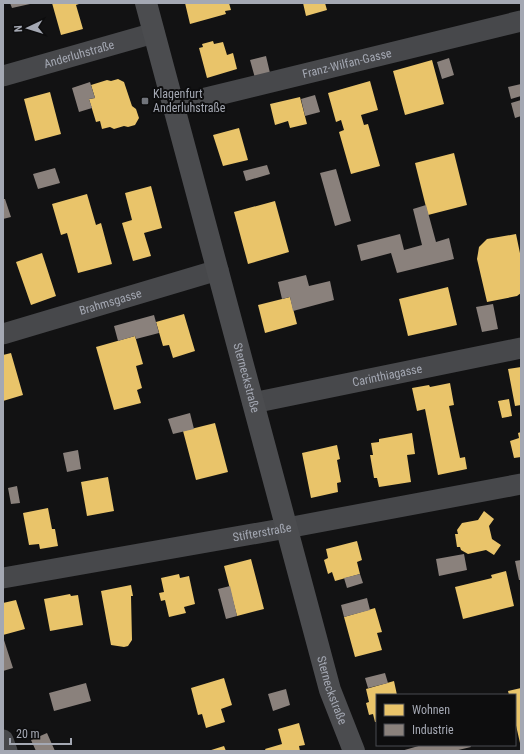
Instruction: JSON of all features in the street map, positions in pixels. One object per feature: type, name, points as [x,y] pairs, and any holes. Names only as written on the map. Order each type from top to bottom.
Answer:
[{"type":"street","name":"Sterneckstraße","points":[[146,3],[330,690],[354,751]]},
{"type":"street","name":"Franz-Wilfan-Gasse","points":[[173,106],[521,21]]},
{"type":"street","name":"Anderluhstraße","points":[[3,76],[154,33]]},
{"type":"street","name":"Brahmsgasse","points":[[3,334],[218,270]]},
{"type":"street","name":"Carinthiagasse","points":[[253,403],[521,348]]},
{"type":"street","name":"Stifterstraße","points":[[3,578],[287,528],[521,484]]},
{"type":"street","points":[[3,740],[8,751]]},
{"type":"building: Wohnen","points":[[52,3],[82,3],[76,5],[83,29],[61,35]]},
{"type":"building: Wohnen","points":[[185,3],[229,3],[231,10],[225,11],[226,14],[190,24]]},
{"type":"building: Wohnen","points":[[303,3],[325,3],[327,10],[306,16]]},
{"type":"building: Wohnen","points":[[213,41],[214,44],[223,42],[227,55],[233,53],[237,69],[207,78],[199,48],[203,47],[202,44]]},
{"type":"building: Wohnen","points":[[432,60],[444,104],[405,115],[393,71]]},
{"type":"building: Wohnen","points":[[118,79],[124,82],[132,106],[136,109],[139,118],[135,125],[114,129],[110,127],[102,129],[100,121],[96,122],[89,99],[95,98],[91,85],[107,80],[111,81]]},
{"type":"building: Wohnen","points":[[370,81],[378,110],[361,115],[364,125],[368,124],[380,166],[351,174],[339,132],[344,130],[341,120],[336,122],[328,93]]},
{"type":"building: Wohnen","points":[[50,92],[61,134],[35,141],[24,99]]},
{"type":"building: Wohnen","points":[[300,97],[307,124],[290,128],[288,121],[275,125],[270,104]]},
{"type":"building: Wohnen","points":[[239,128],[248,160],[223,166],[213,135]]},
{"type":"building: Wohnen","points":[[454,153],[467,205],[428,215],[415,163]]},
{"type":"building: Wohnen","points":[[151,186],[162,228],[144,233],[151,256],[133,261],[122,223],[132,220],[125,193]]},
{"type":"building: Wohnen","points":[[87,194],[96,225],[101,223],[112,264],[78,273],[67,233],[61,235],[52,204]]},
{"type":"building: Wohnen","points":[[275,201],[289,252],[248,264],[234,212]]},
{"type":"building: Wohnen","points":[[516,234],[521,258],[521,293],[517,296],[487,302],[477,259],[479,247],[487,239]]},
{"type":"building: Wohnen","points":[[42,253],[56,296],[31,305],[16,262]]},
{"type":"building: Wohnen","points":[[448,287],[457,325],[408,336],[399,299]]},
{"type":"building: Wohnen","points":[[290,297],[297,324],[265,333],[258,305]]},
{"type":"building: Wohnen","points":[[184,314],[195,351],[173,358],[169,345],[163,346],[156,322]]},
{"type":"building: Wohnen","points":[[135,336],[143,364],[136,366],[142,388],[137,390],[141,403],[114,410],[96,347]]},
{"type":"building: Wohnen","points":[[11,353],[23,395],[3,401],[3,355]]},
{"type":"building: Wohnen","points":[[521,367],[521,405],[515,406],[508,369]]},
{"type":"building: Wohnen","points":[[450,383],[454,405],[449,406],[460,458],[465,457],[467,469],[438,475],[425,409],[417,411],[412,388],[429,385],[430,387]]},
{"type":"building: Wohnen","points":[[509,399],[512,416],[502,418],[498,401]]},
{"type":"building: Wohnen","points":[[215,423],[228,472],[196,480],[183,431]]},
{"type":"building: Wohnen","points":[[521,432],[521,457],[514,458],[510,441],[519,438],[518,433]]},
{"type":"building: Wohnen","points":[[412,433],[415,454],[407,455],[411,482],[379,487],[377,478],[374,478],[370,455],[373,455],[371,443],[379,442],[379,439]]},
{"type":"building: Wohnen","points":[[337,445],[340,459],[337,460],[341,482],[337,483],[338,492],[311,498],[302,453]]},
{"type":"building: Wohnen","points":[[108,477],[114,511],[87,516],[81,482]]},
{"type":"building: Wohnen","points":[[48,508],[52,529],[55,529],[58,546],[40,549],[39,544],[29,545],[23,513]]},
{"type":"building: Wohnen","points":[[484,511],[494,519],[489,526],[492,539],[501,545],[494,555],[486,550],[468,554],[461,550],[460,547],[457,547],[455,534],[458,534],[457,530],[462,523],[478,520]]},
{"type":"building: Wohnen","points":[[357,541],[362,560],[357,562],[360,574],[335,581],[332,572],[328,574],[324,560],[328,558],[326,549]]},
{"type":"building: Wohnen","points":[[251,559],[264,609],[237,616],[224,566]]},
{"type":"building: Wohnen","points":[[506,571],[514,606],[463,619],[455,587],[492,578],[491,575]]},
{"type":"building: Wohnen","points":[[179,574],[180,578],[189,576],[195,604],[184,607],[186,613],[169,617],[165,600],[161,601],[159,593],[164,592],[161,578]]},
{"type":"building: Wohnen","points":[[131,585],[133,596],[131,596],[132,640],[128,646],[124,647],[111,645],[101,591]]},
{"type":"building: Wohnen","points":[[70,594],[71,596],[78,595],[83,625],[50,631],[44,599]]},
{"type":"building: Wohnen","points":[[16,600],[25,629],[3,635],[3,603]]},
{"type":"building: Wohnen","points":[[375,608],[382,632],[377,633],[382,650],[355,657],[344,617]]},
{"type":"building: Wohnen","points":[[224,678],[232,705],[221,709],[225,722],[206,728],[202,714],[198,715],[191,688]]},
{"type":"building: Wohnen","points":[[394,681],[397,694],[376,694],[376,722],[373,714],[369,715],[366,703],[369,702],[366,689]]},
{"type":"building: Wohnen","points":[[521,688],[521,743],[516,725],[516,694],[509,694],[508,691]]},
{"type":"building: Wohnen","points":[[299,723],[305,745],[299,746],[300,751],[266,751],[265,749],[282,744],[278,729]]},
{"type":"building: Wohnen","points":[[224,746],[226,751],[208,751]]},
{"type":"building: Industrie","points":[[10,3],[30,3],[30,4],[12,8]]},
{"type":"building: Industrie","points":[[266,56],[270,73],[255,78],[250,60]]},
{"type":"building: Industrie","points":[[449,58],[454,75],[442,79],[437,62]]},
{"type":"building: Industrie","points":[[90,82],[95,98],[89,99],[92,108],[79,112],[72,88]]},
{"type":"building: Industrie","points":[[521,84],[521,96],[511,99],[508,87]]},
{"type":"building: Industrie","points":[[315,95],[320,112],[305,116],[301,99]]},
{"type":"building: Industrie","points":[[521,100],[521,116],[515,118],[511,103]]},
{"type":"building: Industrie","points":[[267,165],[270,174],[246,181],[243,171]]},
{"type":"building: Industrie","points":[[55,168],[60,183],[38,189],[33,174]]},
{"type":"building: Industrie","points":[[336,169],[351,221],[335,226],[320,173]]},
{"type":"building: Industrie","points":[[3,199],[5,199],[11,217],[3,219]]},
{"type":"building: Industrie","points":[[426,205],[436,242],[449,238],[454,259],[397,273],[391,253],[361,261],[357,245],[400,234],[404,250],[422,245],[413,209]]},
{"type":"building: Industrie","points":[[306,275],[309,286],[330,281],[334,300],[293,311],[290,297],[282,299],[278,282]]},
{"type":"building: Industrie","points":[[493,304],[498,329],[482,332],[476,307]]},
{"type":"building: Industrie","points":[[154,315],[159,333],[136,339],[135,336],[118,341],[114,326]]},
{"type":"building: Industrie","points":[[190,413],[194,429],[173,434],[168,419]]},
{"type":"building: Industrie","points":[[78,450],[81,469],[67,472],[63,453]]},
{"type":"building: Industrie","points":[[17,486],[20,503],[11,504],[8,488]]},
{"type":"building: Industrie","points":[[464,554],[467,570],[439,576],[436,559]]},
{"type":"building: Industrie","points":[[521,560],[521,580],[519,580],[515,561]]},
{"type":"building: Industrie","points":[[360,574],[363,583],[347,588],[344,578]]},
{"type":"building: Industrie","points":[[230,586],[237,616],[226,619],[218,589]]},
{"type":"building: Industrie","points":[[367,598],[370,610],[344,617],[341,605]]},
{"type":"building: Industrie","points":[[3,637],[13,668],[3,671]]},
{"type":"building: Industrie","points":[[385,673],[388,683],[368,688],[365,678]]},
{"type":"building: Industrie","points":[[86,683],[91,701],[54,711],[49,693]]},
{"type":"building: Industrie","points":[[286,689],[290,705],[273,711],[268,694]]},
{"type":"building: Industrie","points":[[47,733],[55,751],[36,751],[31,740]]},
{"type":"building: Industrie","points":[[418,746],[471,747],[454,751],[401,751]]},
{"type":"place","name":"Klagenfurt Anderluhstraße","points":[[145,101]]}]
